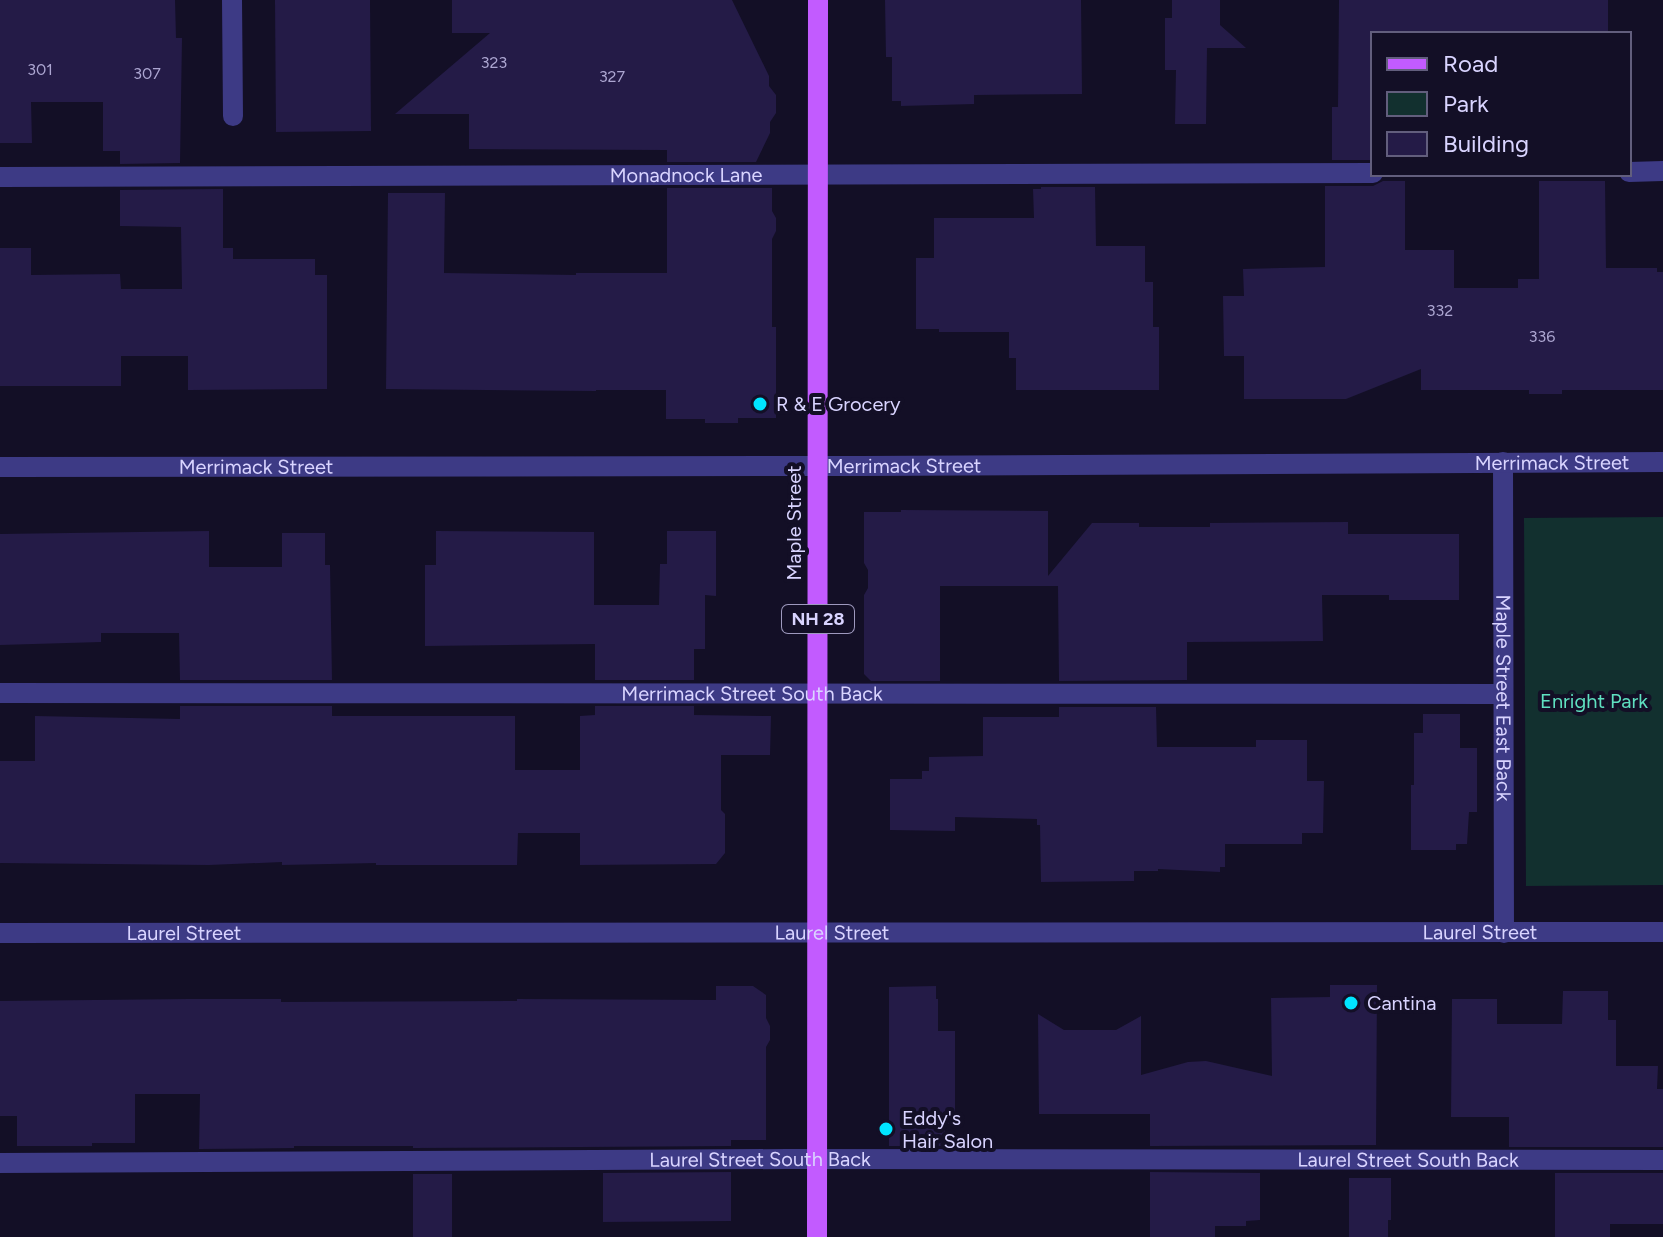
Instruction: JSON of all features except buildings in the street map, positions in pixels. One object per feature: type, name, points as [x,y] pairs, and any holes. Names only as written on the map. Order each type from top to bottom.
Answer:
[{"type":"main road","name":"Maple Street","points":[[817,1237],[818,0]]},
{"type":"street","points":[[232,0],[233,116]]},
{"type":"street","points":[[1631,172],[1663,171]]},
{"type":"street","name":"Monadnock Lane","points":[[0,177],[1371,173]]},
{"type":"street","name":"Maple Street East Back","points":[[1503,462],[1504,933]]},
{"type":"street","name":"Merrimack Street","points":[[0,467],[1663,462]]},
{"type":"street","name":"Merrimack Street South Back","points":[[0,693],[1503,694]]},
{"type":"street","name":"Laurel Street","points":[[0,933],[1663,932]]},
{"type":"street","name":"Laurel Street South Back","points":[[0,1163],[817,1159],[1663,1160]]},
{"type":"green space","name":"Enright Park","points":[[1663,517],[1663,885],[1526,886],[1524,518]]},
{"type":"place","name":"R & E Grocery","points":[[760,404]]},
{"type":"place","name":"Cantina","points":[[1351,1003]]},
{"type":"place","name":"Eddy's Hair Salon","points":[[886,1129]]}]
